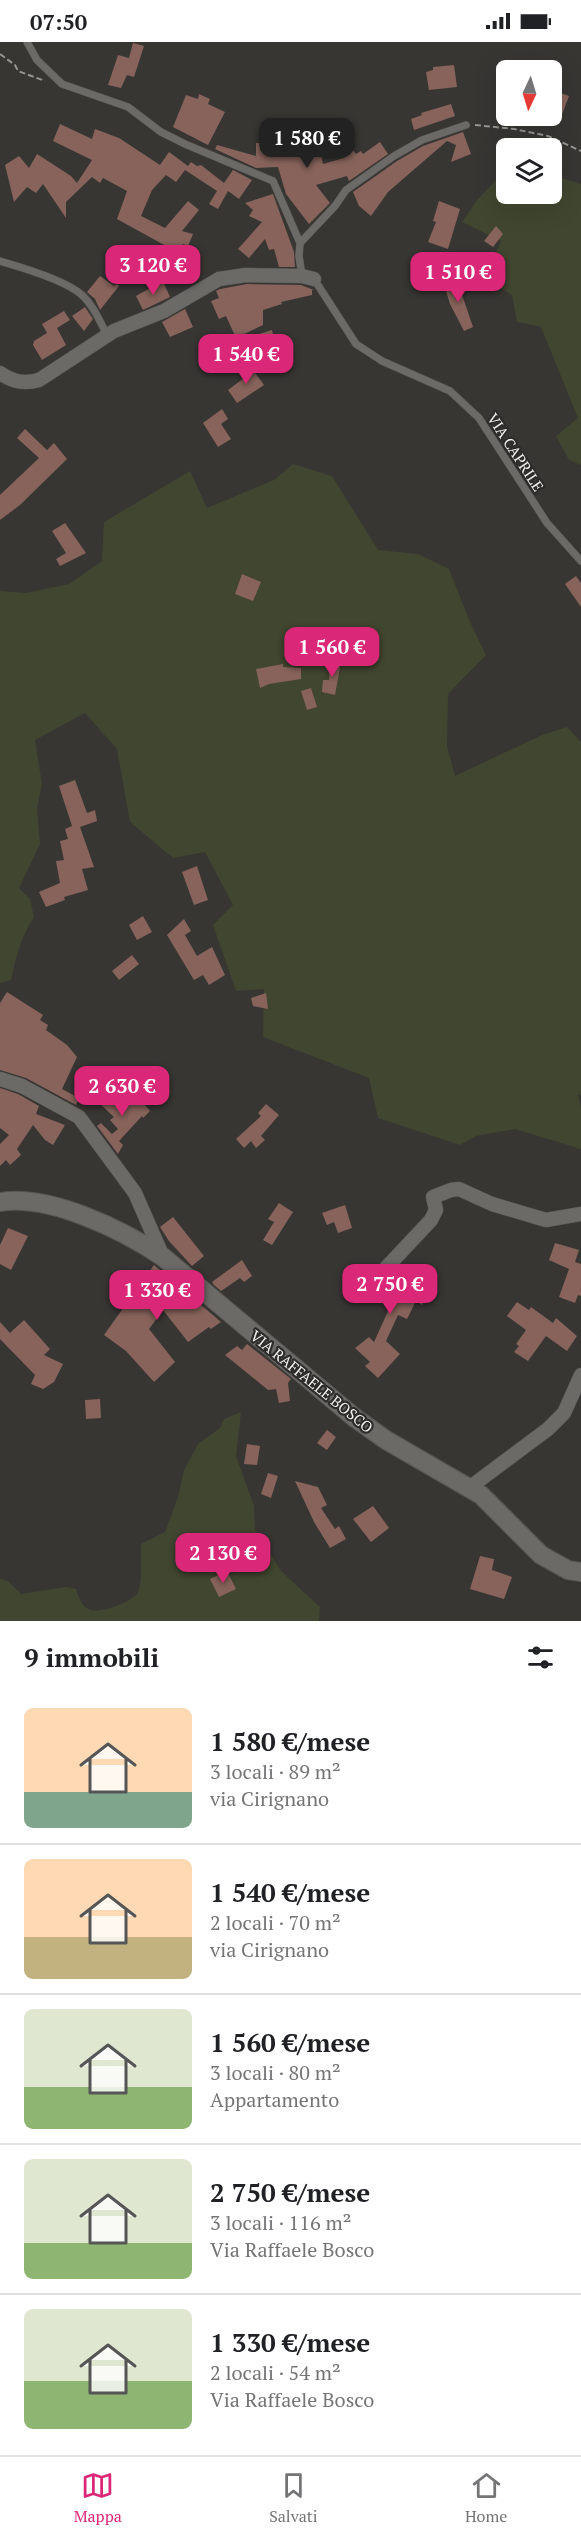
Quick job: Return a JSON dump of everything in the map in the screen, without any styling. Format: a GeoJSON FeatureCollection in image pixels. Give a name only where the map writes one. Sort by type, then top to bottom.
{"type":"FeatureCollection","features":[{"type":"Feature","properties":{"kind":"street"},"geometry":{"type":"LineString","coordinates":[[0,373],[9,379],[27,383],[39,380],[107,335],[164,311],[219,279],[246,275],[308,278]]}},
{"type":"Feature","properties":{"kind":"street"},"geometry":{"type":"LineString","coordinates":[[0,1078],[22,1086],[79,1117],[135,1193],[163,1257]]}},
{"type":"Feature","properties":{"kind":"street"},"geometry":{"type":"LineString","coordinates":[[386,1268],[431,1220],[436,1210],[433,1197],[451,1190],[459,1189],[492,1204],[546,1220],[581,1214]]}},
{"type":"Feature","properties":{"kind":"street","name":"VIA RAFFAELE BOSCO"},"geometry":{"type":"LineString","coordinates":[[0,1202],[39,1204],[68,1210],[136,1239],[163,1257],[354,1418],[386,1440],[481,1495],[541,1555],[568,1570],[581,1572]]}},
{"type":"Feature","properties":{"kind":"street"},"geometry":{"type":"LineString","coordinates":[[468,1488],[548,1429],[564,1413],[581,1374]]}},
{"type":"Feature","properties":{"kind":"lane"},"geometry":{"type":"LineString","coordinates":[[27,42],[37,60],[62,84],[128,107],[161,132],[273,181],[300,243],[299,255],[308,278]]}},
{"type":"Feature","properties":{"kind":"lane"},"geometry":{"type":"LineString","coordinates":[[300,243],[335,206],[346,190],[394,156],[422,140],[466,125]]}},
{"type":"Feature","properties":{"kind":"lane"},"geometry":{"type":"LineString","coordinates":[[0,261],[36,272],[81,294],[91,305],[107,335]]}},
{"type":"Feature","properties":{"kind":"lane","name":"VIA CAPRILE"},"geometry":{"type":"LineString","coordinates":[[308,278],[356,344],[382,362],[450,391],[479,418],[547,523],[581,561]]}},
{"type":"Feature","properties":{"kind":"path"},"geometry":{"type":"LineString","coordinates":[[0,54],[15,65],[18,71],[43,81],[56,79]]}},
{"type":"Feature","properties":{"kind":"path"},"geometry":{"type":"LineString","coordinates":[[466,125],[514,129],[548,136],[581,151]]}},
{"type":"Feature","properties":{"kind":"green space"},"geometry":{"type":"Polygon","coordinates":[[[562,178],[581,184],[581,465],[569,460],[556,436],[578,418],[541,327],[517,322],[512,295],[491,283],[490,265],[501,241],[462,222],[477,200],[496,180],[496,204],[562,204],[562,178]]]}},
{"type":"Feature","properties":{"kind":"green space"},"geometry":{"type":"Polygon","coordinates":[[[293,464],[332,476],[378,550],[418,554],[449,569],[486,655],[448,694],[447,746],[455,776],[542,735],[567,727],[581,742],[581,1095],[578,1094],[581,1110],[581,1149],[515,1129],[476,1136],[460,1145],[378,1118],[369,1078],[263,1037],[264,989],[236,991],[213,925],[233,905],[205,852],[173,858],[130,822],[117,749],[85,713],[35,740],[42,784],[37,808],[40,844],[19,888],[30,899],[34,917],[20,947],[11,980],[0,983],[0,591],[26,593],[69,584],[102,561],[104,522],[190,471],[207,508],[274,480],[293,464]]]}},
{"type":"Feature","properties":{"kind":"green space"},"geometry":{"type":"Polygon","coordinates":[[[241,1412],[236,1456],[254,1506],[255,1529],[281,1571],[320,1607],[319,1621],[0,1621],[0,1579],[8,1581],[21,1594],[66,1587],[76,1589],[84,1605],[93,1610],[115,1606],[135,1596],[140,1581],[141,1544],[165,1532],[178,1497],[184,1470],[198,1444],[220,1428],[224,1419],[241,1412]]]}},
{"type":"Feature","properties":{"kind":"building"},"geometry":{"type":"Polygon","coordinates":[[[133,43],[144,46],[134,77],[127,75],[121,88],[108,85],[118,55],[129,58],[133,43]]]}},
{"type":"Feature","properties":{"kind":"building"},"geometry":{"type":"Polygon","coordinates":[[[454,65],[457,87],[429,90],[426,72],[433,70],[433,67],[454,65]]]}},
{"type":"Feature","properties":{"kind":"building"},"geometry":{"type":"Polygon","coordinates":[[[199,94],[210,99],[208,104],[225,112],[208,145],[173,127],[186,95],[198,99],[199,94]]]}},
{"type":"Feature","properties":{"kind":"building"},"geometry":{"type":"Polygon","coordinates":[[[562,94],[569,96],[562,114],[562,94]]]}},
{"type":"Feature","properties":{"kind":"building"},"geometry":{"type":"Polygon","coordinates":[[[451,104],[455,116],[414,130],[411,119],[422,115],[421,113],[451,104]]]}},
{"type":"Feature","properties":{"kind":"building"},"geometry":{"type":"Polygon","coordinates":[[[60,124],[92,139],[95,129],[119,138],[160,165],[169,152],[188,166],[191,162],[197,166],[201,165],[224,183],[233,170],[252,180],[239,199],[228,191],[218,209],[209,204],[217,191],[185,170],[176,182],[166,175],[152,190],[141,216],[165,228],[188,201],[199,210],[182,231],[193,234],[188,246],[183,244],[179,266],[163,264],[166,246],[117,219],[127,191],[103,178],[100,183],[92,177],[66,202],[66,218],[43,184],[36,193],[27,187],[14,202],[5,165],[19,156],[29,168],[37,154],[71,176],[77,183],[92,160],[53,141],[60,124]]]}},
{"type":"Feature","properties":{"kind":"building"},"geometry":{"type":"Polygon","coordinates":[[[463,132],[471,154],[451,162],[456,145],[447,141],[388,192],[371,216],[359,206],[353,192],[423,146],[463,132]]]}},
{"type":"Feature","properties":{"kind":"building"},"geometry":{"type":"Polygon","coordinates":[[[306,135],[310,146],[319,144],[323,164],[344,158],[353,150],[356,154],[361,151],[363,154],[380,142],[388,154],[349,181],[347,176],[316,185],[330,203],[309,224],[286,194],[278,167],[256,168],[215,149],[217,145],[256,156],[256,143],[275,144],[306,135]]]}},
{"type":"Feature","properties":{"kind":"building"},"geometry":{"type":"Polygon","coordinates":[[[273,194],[294,252],[295,267],[279,267],[274,249],[269,250],[265,239],[249,258],[238,249],[262,222],[249,216],[253,210],[245,203],[273,194]]]}},
{"type":"Feature","properties":{"kind":"building"},"geometry":{"type":"Polygon","coordinates":[[[439,201],[460,209],[448,249],[428,242],[436,222],[433,221],[439,201]]]}},
{"type":"Feature","properties":{"kind":"building"},"geometry":{"type":"Polygon","coordinates":[[[496,226],[503,234],[493,247],[484,241],[496,226]]]}},
{"type":"Feature","properties":{"kind":"building"},"geometry":{"type":"Polygon","coordinates":[[[100,276],[114,286],[117,284],[119,286],[100,310],[95,299],[87,292],[100,276]]]}},
{"type":"Feature","properties":{"kind":"building"},"geometry":{"type":"Polygon","coordinates":[[[456,277],[473,327],[464,331],[450,304],[443,281],[456,277]]]}},
{"type":"Feature","properties":{"kind":"building"},"geometry":{"type":"Polygon","coordinates":[[[163,281],[170,297],[143,310],[136,296],[163,281]]]}},
{"type":"Feature","properties":{"kind":"building"},"geometry":{"type":"Polygon","coordinates":[[[247,284],[301,285],[314,290],[312,290],[312,295],[281,302],[282,304],[263,310],[263,325],[236,338],[226,316],[219,319],[211,301],[219,298],[216,291],[220,289],[247,284]]]}},
{"type":"Feature","properties":{"kind":"building"},"geometry":{"type":"Polygon","coordinates":[[[85,307],[93,319],[84,331],[72,316],[85,307]]]}},
{"type":"Feature","properties":{"kind":"building"},"geometry":{"type":"Polygon","coordinates":[[[185,309],[193,327],[170,337],[162,322],[185,309]]]}},
{"type":"Feature","properties":{"kind":"building"},"geometry":{"type":"Polygon","coordinates":[[[64,311],[70,320],[57,328],[66,345],[42,360],[33,345],[34,341],[47,333],[42,324],[64,311]]]}},
{"type":"Feature","properties":{"kind":"building"},"geometry":{"type":"Polygon","coordinates":[[[272,330],[276,347],[264,351],[259,334],[272,330]]]}},
{"type":"Feature","properties":{"kind":"building"},"geometry":{"type":"Polygon","coordinates":[[[250,366],[264,385],[237,403],[228,390],[244,378],[240,374],[250,366]]]}},
{"type":"Feature","properties":{"kind":"building"},"geometry":{"type":"Polygon","coordinates":[[[222,409],[228,419],[221,424],[231,439],[218,447],[203,423],[222,409]]]}},
{"type":"Feature","properties":{"kind":"building"},"geometry":{"type":"Polygon","coordinates":[[[25,429],[47,450],[54,443],[67,459],[20,505],[0,520],[0,495],[39,458],[17,438],[25,429]]]}},
{"type":"Feature","properties":{"kind":"building"},"geometry":{"type":"Polygon","coordinates":[[[65,523],[86,553],[60,566],[56,559],[66,553],[52,531],[65,523]]]}},
{"type":"Feature","properties":{"kind":"building"},"geometry":{"type":"Polygon","coordinates":[[[242,574],[261,582],[253,601],[235,594],[242,574]]]}},
{"type":"Feature","properties":{"kind":"building"},"geometry":{"type":"Polygon","coordinates":[[[576,576],[581,583],[581,607],[565,584],[576,576]]]}},
{"type":"Feature","properties":{"kind":"building"},"geometry":{"type":"Polygon","coordinates":[[[330,660],[341,662],[335,695],[322,692],[323,680],[329,680],[330,660]]]}},
{"type":"Feature","properties":{"kind":"building"},"geometry":{"type":"Polygon","coordinates":[[[283,664],[283,667],[301,668],[301,679],[269,684],[260,688],[256,669],[283,664]]]}},
{"type":"Feature","properties":{"kind":"building"},"geometry":{"type":"Polygon","coordinates":[[[311,688],[317,707],[307,710],[301,691],[311,688]]]}},
{"type":"Feature","properties":{"kind":"building"},"geometry":{"type":"Polygon","coordinates":[[[75,780],[87,813],[95,810],[97,821],[80,827],[94,867],[82,869],[88,890],[64,897],[65,900],[46,907],[39,892],[60,883],[56,861],[64,860],[60,841],[68,839],[65,829],[72,826],[59,786],[75,780]]]}},
{"type":"Feature","properties":{"kind":"building"},"geometry":{"type":"Polygon","coordinates":[[[197,866],[208,900],[194,905],[182,872],[197,866]]]}},
{"type":"Feature","properties":{"kind":"building"},"geometry":{"type":"Polygon","coordinates":[[[143,916],[152,932],[137,940],[129,925],[143,916]]]}},
{"type":"Feature","properties":{"kind":"building"},"geometry":{"type":"Polygon","coordinates":[[[184,919],[191,931],[185,935],[197,956],[212,947],[225,975],[209,985],[203,975],[194,980],[167,935],[184,919]]]}},
{"type":"Feature","properties":{"kind":"building"},"geometry":{"type":"Polygon","coordinates":[[[132,955],[139,964],[119,980],[112,971],[132,955]]]}},
{"type":"Feature","properties":{"kind":"building"},"geometry":{"type":"Polygon","coordinates":[[[7,992],[43,1015],[40,1020],[48,1025],[46,1030],[67,1045],[77,1057],[62,1089],[79,1098],[76,1105],[26,1078],[0,1070],[0,1003],[7,992]]]}},
{"type":"Feature","properties":{"kind":"building"},"geometry":{"type":"Polygon","coordinates":[[[266,993],[268,1009],[253,1006],[251,998],[266,993]]]}},
{"type":"Feature","properties":{"kind":"building"},"geometry":{"type":"Polygon","coordinates":[[[0,1088],[18,1094],[39,1106],[36,1114],[65,1125],[53,1145],[45,1140],[33,1125],[17,1149],[21,1155],[10,1165],[6,1160],[0,1166],[0,1144],[9,1135],[0,1128],[0,1088]]]}},
{"type":"Feature","properties":{"kind":"building"},"geometry":{"type":"Polygon","coordinates":[[[113,1090],[116,1093],[119,1091],[132,1105],[139,1098],[150,1111],[143,1118],[142,1116],[119,1141],[123,1145],[118,1154],[97,1126],[101,1123],[112,1134],[118,1129],[110,1120],[114,1117],[100,1104],[113,1090]]]}},
{"type":"Feature","properties":{"kind":"building"},"geometry":{"type":"Polygon","coordinates":[[[266,1104],[279,1115],[261,1136],[265,1140],[256,1148],[251,1141],[244,1148],[236,1139],[261,1116],[258,1113],[266,1104]]]}},
{"type":"Feature","properties":{"kind":"building"},"geometry":{"type":"Polygon","coordinates":[[[279,1203],[293,1212],[272,1245],[263,1240],[274,1222],[268,1219],[279,1203]]]}},
{"type":"Feature","properties":{"kind":"building"},"geometry":{"type":"Polygon","coordinates":[[[345,1205],[352,1228],[338,1233],[334,1222],[327,1225],[322,1213],[345,1205]]]}},
{"type":"Feature","properties":{"kind":"building"},"geometry":{"type":"Polygon","coordinates":[[[173,1217],[204,1256],[192,1266],[169,1241],[160,1227],[173,1217]]]}},
{"type":"Feature","properties":{"kind":"building"},"geometry":{"type":"Polygon","coordinates":[[[8,1228],[28,1236],[11,1270],[0,1264],[0,1245],[8,1228]]]}},
{"type":"Feature","properties":{"kind":"building"},"geometry":{"type":"Polygon","coordinates":[[[555,1243],[579,1250],[575,1262],[581,1264],[581,1296],[578,1295],[575,1303],[559,1297],[569,1269],[549,1260],[555,1243]]]}},
{"type":"Feature","properties":{"kind":"building"},"geometry":{"type":"Polygon","coordinates":[[[242,1260],[252,1276],[244,1282],[240,1278],[221,1291],[214,1285],[212,1282],[242,1260]]]}},
{"type":"Feature","properties":{"kind":"building"},"geometry":{"type":"Polygon","coordinates":[[[154,1265],[221,1322],[211,1329],[209,1327],[188,1342],[163,1310],[149,1329],[175,1362],[154,1382],[126,1351],[104,1335],[154,1265]]]}},
{"type":"Feature","properties":{"kind":"building"},"geometry":{"type":"Polygon","coordinates":[[[406,1271],[432,1288],[422,1305],[416,1301],[407,1319],[398,1315],[386,1341],[400,1354],[378,1378],[365,1366],[370,1362],[355,1348],[369,1337],[374,1342],[389,1309],[376,1297],[374,1299],[372,1296],[367,1300],[359,1291],[379,1273],[393,1284],[406,1271]]]}},
{"type":"Feature","properties":{"kind":"building"},"geometry":{"type":"Polygon","coordinates":[[[517,1302],[529,1310],[531,1307],[553,1323],[556,1318],[577,1336],[567,1351],[546,1336],[528,1361],[514,1352],[519,1346],[516,1344],[526,1330],[507,1316],[517,1302]]]}},
{"type":"Feature","properties":{"kind":"building"},"geometry":{"type":"Polygon","coordinates":[[[24,1320],[50,1349],[44,1355],[63,1364],[54,1382],[43,1389],[31,1384],[35,1375],[0,1339],[0,1322],[10,1333],[24,1320]]]}},
{"type":"Feature","properties":{"kind":"building"},"geometry":{"type":"Polygon","coordinates":[[[247,1344],[291,1379],[288,1383],[290,1401],[279,1403],[276,1389],[268,1390],[225,1355],[237,1346],[242,1350],[247,1344]]]}},
{"type":"Feature","properties":{"kind":"building"},"geometry":{"type":"Polygon","coordinates":[[[100,1399],[101,1418],[86,1419],[85,1400],[100,1399]]]}},
{"type":"Feature","properties":{"kind":"building"},"geometry":{"type":"Polygon","coordinates":[[[327,1430],[336,1437],[327,1450],[317,1443],[327,1430]]]}},
{"type":"Feature","properties":{"kind":"building"},"geometry":{"type":"Polygon","coordinates":[[[247,1444],[260,1446],[257,1465],[244,1464],[247,1444]]]}},
{"type":"Feature","properties":{"kind":"building"},"geometry":{"type":"Polygon","coordinates":[[[268,1473],[278,1476],[271,1498],[261,1494],[268,1473]]]}},
{"type":"Feature","properties":{"kind":"building"},"geometry":{"type":"Polygon","coordinates":[[[295,1481],[318,1487],[327,1505],[321,1508],[335,1529],[339,1526],[346,1539],[330,1548],[314,1522],[295,1481]]]}},
{"type":"Feature","properties":{"kind":"building"},"geometry":{"type":"Polygon","coordinates":[[[373,1506],[389,1528],[371,1542],[353,1519],[373,1506]]]}},
{"type":"Feature","properties":{"kind":"building"},"geometry":{"type":"Polygon","coordinates":[[[480,1556],[494,1559],[492,1570],[512,1577],[504,1599],[470,1589],[480,1556]]]}},
{"type":"Feature","properties":{"kind":"building"},"geometry":{"type":"Polygon","coordinates":[[[227,1571],[236,1589],[219,1597],[210,1579],[227,1571]]]}}]}
